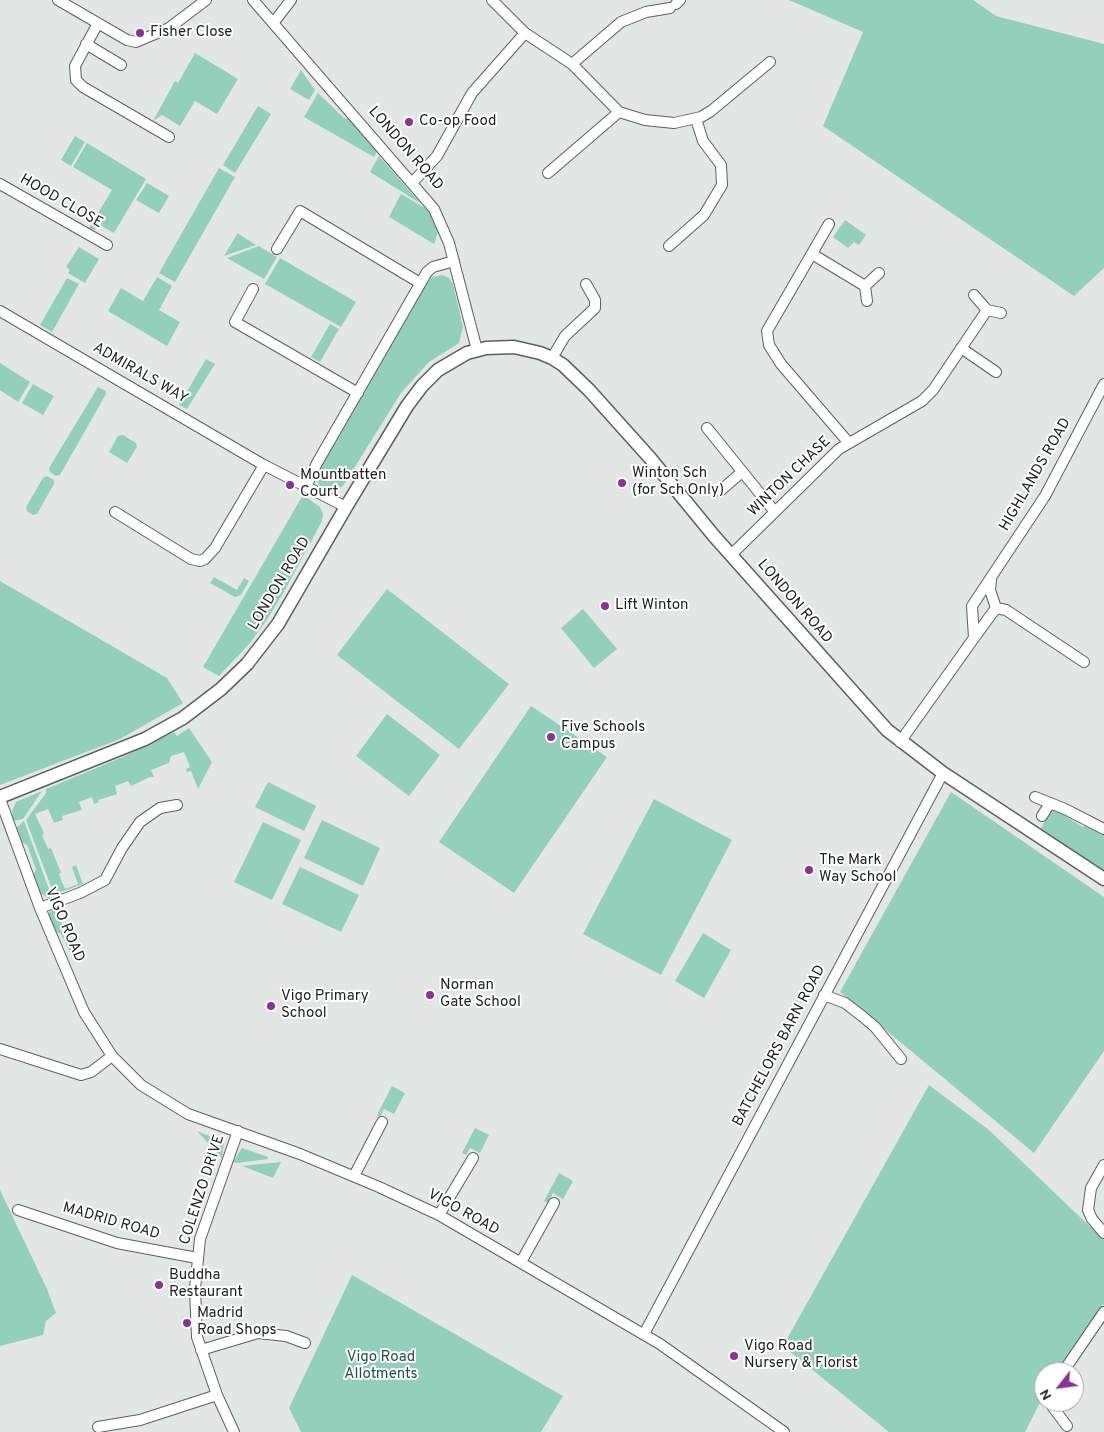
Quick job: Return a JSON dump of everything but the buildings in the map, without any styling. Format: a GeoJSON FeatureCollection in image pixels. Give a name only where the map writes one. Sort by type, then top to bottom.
{"type":"FeatureCollection","features":[{"type":"Feature","properties":{"kind":"street"},"geometry":{"type":"LineString","coordinates":[[58,0],[127,40],[136,42],[169,28],[206,0]]}},
{"type":"Feature","properties":{"kind":"street","name":"LONDON ROAD"},"geometry":{"type":"LineString","coordinates":[[253,0],[274,22],[437,213],[448,239],[454,260],[476,350]]}},
{"type":"Feature","properties":{"kind":"street"},"geometry":{"type":"LineString","coordinates":[[274,22],[291,0]]}},
{"type":"Feature","properties":{"kind":"street"},"geometry":{"type":"LineString","coordinates":[[492,0],[525,33],[572,64],[619,112],[659,123],[684,122],[696,119],[711,111],[770,62]]}},
{"type":"Feature","properties":{"kind":"street"},"geometry":{"type":"LineString","coordinates":[[572,64],[621,22],[646,12],[662,11],[676,4]]}},
{"type":"Feature","properties":{"kind":"street"},"geometry":{"type":"LineString","coordinates":[[98,23],[75,66],[74,74],[78,84],[169,137]]}},
{"type":"Feature","properties":{"kind":"street"},"geometry":{"type":"LineString","coordinates":[[412,183],[437,156],[454,122],[472,93],[525,33]]}},
{"type":"Feature","properties":{"kind":"street"},"geometry":{"type":"LineString","coordinates":[[86,44],[121,64]]}},
{"type":"Feature","properties":{"kind":"street"},"geometry":{"type":"LineString","coordinates":[[548,173],[619,112]]}},
{"type":"Feature","properties":{"kind":"street"},"geometry":{"type":"LineString","coordinates":[[668,246],[704,215],[722,185],[721,165],[704,141],[696,119]]}},
{"type":"Feature","properties":{"kind":"street","name":"HOOD CLOSE"},"geometry":{"type":"LineString","coordinates":[[0,184],[107,245]]}},
{"type":"Feature","properties":{"kind":"street"},"geometry":{"type":"LineString","coordinates":[[277,248],[300,211],[420,283]]}},
{"type":"Feature","properties":{"kind":"street"},"geometry":{"type":"LineString","coordinates":[[828,224],[767,331],[768,340],[781,364],[848,442]]}},
{"type":"Feature","properties":{"kind":"street"},"geometry":{"type":"LineString","coordinates":[[812,254],[865,286]]}},
{"type":"Feature","properties":{"kind":"street"},"geometry":{"type":"LineString","coordinates":[[306,487],[317,463],[426,272],[433,267],[454,260]]}},
{"type":"Feature","properties":{"kind":"street"},"geometry":{"type":"LineString","coordinates":[[865,286],[879,273]]}},
{"type":"Feature","properties":{"kind":"street"},"geometry":{"type":"LineString","coordinates":[[552,358],[565,336],[595,308],[595,300],[586,284]]}},
{"type":"Feature","properties":{"kind":"street"},"geometry":{"type":"LineString","coordinates":[[865,286],[867,301]]}},
{"type":"Feature","properties":{"kind":"street"},"geometry":{"type":"LineString","coordinates":[[254,289],[234,322],[358,393]]}},
{"type":"Feature","properties":{"kind":"street"},"geometry":{"type":"LineString","coordinates":[[974,295],[986,310],[1001,314]]}},
{"type":"Feature","properties":{"kind":"street","name":"WINTON CHASE"},"geometry":{"type":"LineString","coordinates":[[731,555],[848,442],[894,419],[922,401],[933,390],[986,310]]}},
{"type":"Feature","properties":{"kind":"street","name":"ADMIRALS WAY"},"geometry":{"type":"LineString","coordinates":[[0,311],[264,465],[346,506]]}},
{"type":"Feature","properties":{"kind":"street","name":"LONDON ROAD"},"geometry":{"type":"LineString","coordinates":[[0,798],[131,746],[166,728],[206,702],[246,664],[278,624],[346,506],[418,392],[448,363],[476,350],[514,347],[552,358],[575,375],[872,715],[900,742],[943,773],[1104,879]]}},
{"type":"Feature","properties":{"kind":"street"},"geometry":{"type":"LineString","coordinates":[[961,348],[996,372]]}},
{"type":"Feature","properties":{"kind":"street","name":"HIGHLANDS ROAD"},"geometry":{"type":"LineString","coordinates":[[974,638],[972,606],[1045,496],[1104,384]]}},
{"type":"Feature","properties":{"kind":"street"},"geometry":{"type":"LineString","coordinates":[[707,428],[775,512]]}},
{"type":"Feature","properties":{"kind":"street"},"geometry":{"type":"LineString","coordinates":[[115,512],[191,559],[200,561],[205,559],[215,548],[264,465]]}},
{"type":"Feature","properties":{"kind":"street"},"geometry":{"type":"LineString","coordinates":[[720,491],[742,472]]}},
{"type":"Feature","properties":{"kind":"street"},"geometry":{"type":"LineString","coordinates":[[991,579],[990,590],[996,608]]}},
{"type":"Feature","properties":{"kind":"street"},"geometry":{"type":"LineString","coordinates":[[900,742],[996,608]]}},
{"type":"Feature","properties":{"kind":"street"},"geometry":{"type":"LineString","coordinates":[[996,608],[1006,610],[1084,662]]}},
{"type":"Feature","properties":{"kind":"street","name":"BATCHELORS BARN ROAD"},"geometry":{"type":"LineString","coordinates":[[644,1334],[943,773]]}},
{"type":"Feature","properties":{"kind":"street"},"geometry":{"type":"LineString","coordinates":[[1035,797],[1065,808],[1104,829]]}},
{"type":"Feature","properties":{"kind":"street","name":"VIGO ROAD"},"geometry":{"type":"LineString","coordinates":[[0,798],[40,908],[84,1012],[112,1056],[141,1085],[188,1114],[238,1131],[354,1176],[439,1216],[644,1334],[718,1383],[784,1432]]}},
{"type":"Feature","properties":{"kind":"street"},"geometry":{"type":"LineString","coordinates":[[1042,816],[1050,803]]}},
{"type":"Feature","properties":{"kind":"street"},"geometry":{"type":"LineString","coordinates":[[40,908],[80,893],[105,880],[140,822],[160,808],[176,805]]}},
{"type":"Feature","properties":{"kind":"street"},"geometry":{"type":"LineString","coordinates":[[824,995],[845,1003],[862,1016],[874,1027],[900,1060]]}},
{"type":"Feature","properties":{"kind":"street"},"geometry":{"type":"LineString","coordinates":[[0,1049],[82,1075],[91,1072],[112,1056]]}},
{"type":"Feature","properties":{"kind":"street"},"geometry":{"type":"LineString","coordinates":[[354,1176],[382,1122]]}},
{"type":"Feature","properties":{"kind":"street","name":"COLENZO DRIVE"},"geometry":{"type":"LineString","coordinates":[[234,1432],[217,1394],[201,1350],[195,1325],[197,1258],[210,1207],[238,1131]]}},
{"type":"Feature","properties":{"kind":"street"},"geometry":{"type":"LineString","coordinates":[[439,1216],[473,1158]]}},
{"type":"Feature","properties":{"kind":"street"},"geometry":{"type":"LineString","coordinates":[[1104,1165],[1091,1188],[1088,1210],[1092,1219],[1104,1233]]}},
{"type":"Feature","properties":{"kind":"street"},"geometry":{"type":"LineString","coordinates":[[521,1262],[554,1203]]}},
{"type":"Feature","properties":{"kind":"street","name":"MADRID ROAD"},"geometry":{"type":"LineString","coordinates":[[18,1210],[117,1243],[197,1258]]}},
{"type":"Feature","properties":{"kind":"street"},"geometry":{"type":"LineString","coordinates":[[1071,1362],[1104,1312]]}},
{"type":"Feature","properties":{"kind":"street"},"geometry":{"type":"LineString","coordinates":[[201,1350],[258,1333],[286,1336],[305,1343]]}},
{"type":"Feature","properties":{"kind":"street"},"geometry":{"type":"LineString","coordinates":[[98,1427],[140,1420],[217,1394]]}},
{"type":"Feature","properties":{"kind":"street"},"geometry":{"type":"LineString","coordinates":[[1056,1412],[1067,1426]]}},
{"type":"Feature","properties":{"kind":"green space"},"geometry":{"type":"Polygon","coordinates":[[[789,0],[973,0],[996,16],[1104,44],[1104,268],[1074,296],[823,126],[863,32],[789,0]]]}},
{"type":"Feature","properties":{"kind":"green space"},"geometry":{"type":"Polygon","coordinates":[[[195,53],[238,79],[217,114],[195,101],[180,126],[162,115],[153,121],[175,81],[178,83],[195,53]]]}},
{"type":"Feature","properties":{"kind":"green space"},"geometry":{"type":"Polygon","coordinates":[[[301,70],[315,90],[309,100],[290,89],[301,70]]]}},
{"type":"Feature","properties":{"kind":"green space"},"geometry":{"type":"Polygon","coordinates":[[[318,93],[344,118],[349,119],[377,152],[374,157],[304,117],[318,93]]]}},
{"type":"Feature","properties":{"kind":"green space"},"geometry":{"type":"Polygon","coordinates":[[[258,106],[271,114],[235,173],[223,165],[258,106]]]}},
{"type":"Feature","properties":{"kind":"green space"},"geometry":{"type":"Polygon","coordinates":[[[75,136],[85,142],[71,166],[61,160],[75,136]]]}},
{"type":"Feature","properties":{"kind":"green space"},"geometry":{"type":"Polygon","coordinates":[[[87,143],[146,179],[114,233],[100,225],[94,230],[89,228],[112,190],[73,167],[87,143]]]}},
{"type":"Feature","properties":{"kind":"green space"},"geometry":{"type":"Polygon","coordinates":[[[379,156],[420,203],[370,172],[379,156]]]}},
{"type":"Feature","properties":{"kind":"green space"},"geometry":{"type":"Polygon","coordinates":[[[219,168],[235,177],[175,282],[159,273],[219,168]]]}},
{"type":"Feature","properties":{"kind":"green space"},"geometry":{"type":"Polygon","coordinates":[[[147,183],[169,196],[159,213],[136,200],[147,183]]]}},
{"type":"Feature","properties":{"kind":"green space"},"geometry":{"type":"Polygon","coordinates":[[[401,194],[425,208],[430,214],[438,232],[434,244],[389,217],[401,194]]]}},
{"type":"Feature","properties":{"kind":"green space"},"geometry":{"type":"Polygon","coordinates":[[[845,220],[866,235],[859,245],[854,242],[848,248],[833,237],[845,220]]]}},
{"type":"Feature","properties":{"kind":"green space"},"geometry":{"type":"Polygon","coordinates":[[[237,234],[256,245],[224,256],[237,234]]]}},
{"type":"Feature","properties":{"kind":"green space"},"geometry":{"type":"Polygon","coordinates":[[[259,246],[277,257],[264,279],[227,258],[259,246]]]}},
{"type":"Feature","properties":{"kind":"green space"},"geometry":{"type":"Polygon","coordinates":[[[79,247],[99,259],[85,283],[68,273],[70,270],[66,267],[79,247]]]}},
{"type":"Feature","properties":{"kind":"green space"},"geometry":{"type":"Polygon","coordinates":[[[280,258],[356,302],[341,327],[265,284],[280,258]]]}},
{"type":"Feature","properties":{"kind":"green space"},"geometry":{"type":"Polygon","coordinates":[[[442,275],[449,278],[453,284],[463,327],[459,343],[429,362],[401,393],[343,486],[330,492],[321,488],[315,477],[425,285],[432,277],[442,275]]]}},
{"type":"Feature","properties":{"kind":"green space"},"geometry":{"type":"Polygon","coordinates":[[[157,277],[172,286],[159,310],[180,322],[167,346],[108,311],[121,288],[143,301],[157,277]]]}},
{"type":"Feature","properties":{"kind":"green space"},"geometry":{"type":"Polygon","coordinates":[[[67,278],[79,284],[52,332],[40,325],[67,278]]]}},
{"type":"Feature","properties":{"kind":"green space"},"geometry":{"type":"Polygon","coordinates":[[[330,324],[339,329],[320,362],[311,357],[330,324]]]}},
{"type":"Feature","properties":{"kind":"green space"},"geometry":{"type":"Polygon","coordinates":[[[206,359],[215,364],[187,409],[179,405],[206,359]]]}},
{"type":"Feature","properties":{"kind":"green space"},"geometry":{"type":"Polygon","coordinates":[[[0,363],[30,382],[18,402],[0,390],[0,363]]]}},
{"type":"Feature","properties":{"kind":"green space"},"geometry":{"type":"Polygon","coordinates":[[[33,384],[54,396],[43,415],[22,403],[33,384]]]}},
{"type":"Feature","properties":{"kind":"green space"},"geometry":{"type":"Polygon","coordinates":[[[98,387],[106,391],[106,394],[60,475],[56,476],[50,472],[49,468],[98,387]]]}},
{"type":"Feature","properties":{"kind":"green space"},"geometry":{"type":"Polygon","coordinates":[[[123,435],[136,443],[137,447],[127,463],[109,452],[118,436],[123,435]]]}},
{"type":"Feature","properties":{"kind":"green space"},"geometry":{"type":"Polygon","coordinates":[[[47,476],[54,480],[54,484],[37,514],[33,515],[27,511],[26,507],[43,478],[47,476]]]}},
{"type":"Feature","properties":{"kind":"green space"},"geometry":{"type":"Polygon","coordinates":[[[303,495],[320,507],[323,514],[322,521],[284,592],[266,621],[250,643],[219,676],[203,667],[303,495]]]}},
{"type":"Feature","properties":{"kind":"green space"},"geometry":{"type":"Polygon","coordinates":[[[214,577],[237,590],[244,578],[249,581],[241,595],[235,597],[210,583],[214,577]]]}},
{"type":"Feature","properties":{"kind":"green space"},"geometry":{"type":"Polygon","coordinates":[[[0,581],[167,678],[183,703],[120,739],[0,785],[0,581]]]}},
{"type":"Feature","properties":{"kind":"green space"},"geometry":{"type":"Polygon","coordinates":[[[387,589],[509,684],[459,749],[337,655],[387,589]]]}},
{"type":"Feature","properties":{"kind":"green space"},"geometry":{"type":"Polygon","coordinates":[[[583,609],[617,649],[594,668],[561,628],[583,609]]]}},
{"type":"Feature","properties":{"kind":"green space"},"geometry":{"type":"Polygon","coordinates":[[[531,706],[607,757],[514,893],[439,842],[531,706]]]}},
{"type":"Feature","properties":{"kind":"green space"},"geometry":{"type":"Polygon","coordinates":[[[387,714],[440,755],[409,796],[356,756],[387,714]]]}},
{"type":"Feature","properties":{"kind":"green space"},"geometry":{"type":"Polygon","coordinates":[[[189,728],[212,762],[198,789],[191,771],[187,772],[186,769],[190,767],[184,752],[171,756],[169,763],[151,770],[154,777],[131,786],[128,781],[115,786],[117,794],[98,800],[99,802],[94,804],[92,797],[79,802],[82,810],[62,816],[63,820],[54,823],[48,809],[35,814],[44,833],[42,835],[48,849],[51,848],[61,872],[59,874],[65,889],[78,884],[72,867],[76,865],[83,884],[58,893],[53,892],[26,820],[46,793],[46,789],[125,756],[174,732],[177,736],[189,728]]]}},
{"type":"Feature","properties":{"kind":"green space"},"geometry":{"type":"Polygon","coordinates":[[[268,782],[316,806],[304,831],[255,807],[268,782]]]}},
{"type":"Feature","properties":{"kind":"green space"},"geometry":{"type":"Polygon","coordinates":[[[42,791],[23,819],[13,821],[12,811],[16,802],[42,791]]]}},
{"type":"Feature","properties":{"kind":"green space"},"geometry":{"type":"Polygon","coordinates":[[[951,792],[1104,897],[1104,1051],[1034,1153],[840,992],[951,792]]]}},
{"type":"Feature","properties":{"kind":"green space"},"geometry":{"type":"Polygon","coordinates":[[[654,799],[732,840],[661,975],[583,934],[654,799]]]}},
{"type":"Feature","properties":{"kind":"green space"},"geometry":{"type":"Polygon","coordinates":[[[1053,808],[1083,827],[1089,824],[1104,834],[1104,872],[1039,831],[1053,808]]]}},
{"type":"Feature","properties":{"kind":"green space"},"geometry":{"type":"Polygon","coordinates":[[[322,820],[380,848],[363,886],[304,858],[322,820]]]}},
{"type":"Feature","properties":{"kind":"green space"},"geometry":{"type":"Polygon","coordinates":[[[24,821],[50,892],[50,899],[40,893],[33,876],[36,869],[27,845],[21,842],[16,828],[24,821]]]}},
{"type":"Feature","properties":{"kind":"green space"},"geometry":{"type":"Polygon","coordinates":[[[263,822],[301,840],[272,900],[234,882],[263,822]]]}},
{"type":"Feature","properties":{"kind":"green space"},"geometry":{"type":"Polygon","coordinates":[[[300,867],[359,895],[341,932],[282,904],[300,867]]]}},
{"type":"Feature","properties":{"kind":"green space"},"geometry":{"type":"Polygon","coordinates":[[[53,907],[57,911],[73,953],[71,954],[61,934],[55,931],[48,915],[53,907]]]}},
{"type":"Feature","properties":{"kind":"green space"},"geometry":{"type":"Polygon","coordinates":[[[703,933],[731,950],[704,998],[675,981],[703,933]]]}},
{"type":"Feature","properties":{"kind":"green space"},"geometry":{"type":"Polygon","coordinates":[[[929,1085],[989,1130],[1104,1240],[1104,1304],[1066,1362],[1034,1362],[1035,1412],[1025,1432],[889,1432],[783,1346],[929,1085]]]}},
{"type":"Feature","properties":{"kind":"green space"},"geometry":{"type":"Polygon","coordinates":[[[392,1086],[405,1093],[394,1114],[384,1109],[380,1117],[377,1115],[392,1086]]]}},
{"type":"Feature","properties":{"kind":"green space"},"geometry":{"type":"Polygon","coordinates":[[[475,1128],[489,1135],[480,1153],[470,1148],[466,1155],[462,1153],[475,1128]]]}},
{"type":"Feature","properties":{"kind":"green space"},"geometry":{"type":"Polygon","coordinates":[[[197,1131],[224,1142],[222,1158],[197,1131]]]}},
{"type":"Feature","properties":{"kind":"green space"},"geometry":{"type":"Polygon","coordinates":[[[242,1148],[268,1157],[268,1159],[233,1162],[242,1148]]]}},
{"type":"Feature","properties":{"kind":"green space"},"geometry":{"type":"Polygon","coordinates":[[[281,1162],[273,1178],[242,1166],[281,1162]]]}},
{"type":"Feature","properties":{"kind":"green space"},"geometry":{"type":"Polygon","coordinates":[[[559,1173],[573,1181],[563,1199],[553,1193],[548,1203],[544,1201],[559,1173]]]}},
{"type":"Feature","properties":{"kind":"green space"},"geometry":{"type":"Polygon","coordinates":[[[0,1190],[47,1289],[56,1313],[46,1321],[43,1335],[0,1346],[0,1190]]]}},
{"type":"Feature","properties":{"kind":"green space","name":"Vigo Road Allotments"},"geometry":{"type":"Polygon","coordinates":[[[352,1275],[563,1396],[541,1432],[301,1432],[289,1408],[352,1275]]]}},
{"type":"Feature","properties":{"kind":"place","name":"Fisher Close"},"geometry":{"type":"Point","coordinates":[140,33]}},
{"type":"Feature","properties":{"kind":"place","name":"Co-op Food"},"geometry":{"type":"Point","coordinates":[409,122]}},
{"type":"Feature","properties":{"kind":"place","name":"Winton Sch (for Sch Only)"},"geometry":{"type":"Point","coordinates":[622,483]}},
{"type":"Feature","properties":{"kind":"place","name":"Mountbatten Court"},"geometry":{"type":"Point","coordinates":[290,485]}},
{"type":"Feature","properties":{"kind":"place","name":"Lift Winton"},"geometry":{"type":"Point","coordinates":[605,606]}},
{"type":"Feature","properties":{"kind":"place","name":"Five Schools Campus"},"geometry":{"type":"Point","coordinates":[551,737]}},
{"type":"Feature","properties":{"kind":"place","name":"The Mark Way School"},"geometry":{"type":"Point","coordinates":[809,870]}},
{"type":"Feature","properties":{"kind":"place","name":"Norman Gate School"},"geometry":{"type":"Point","coordinates":[430,995]}},
{"type":"Feature","properties":{"kind":"place","name":"Vigo Primary School"},"geometry":{"type":"Point","coordinates":[271,1006]}},
{"type":"Feature","properties":{"kind":"place","name":"Buddha Restaurant"},"geometry":{"type":"Point","coordinates":[159,1285]}},
{"type":"Feature","properties":{"kind":"place","name":"Madrid Road Shops"},"geometry":{"type":"Point","coordinates":[187,1323]}},
{"type":"Feature","properties":{"kind":"place","name":"Vigo Road Nursery & Florist"},"geometry":{"type":"Point","coordinates":[734,1356]}}]}
